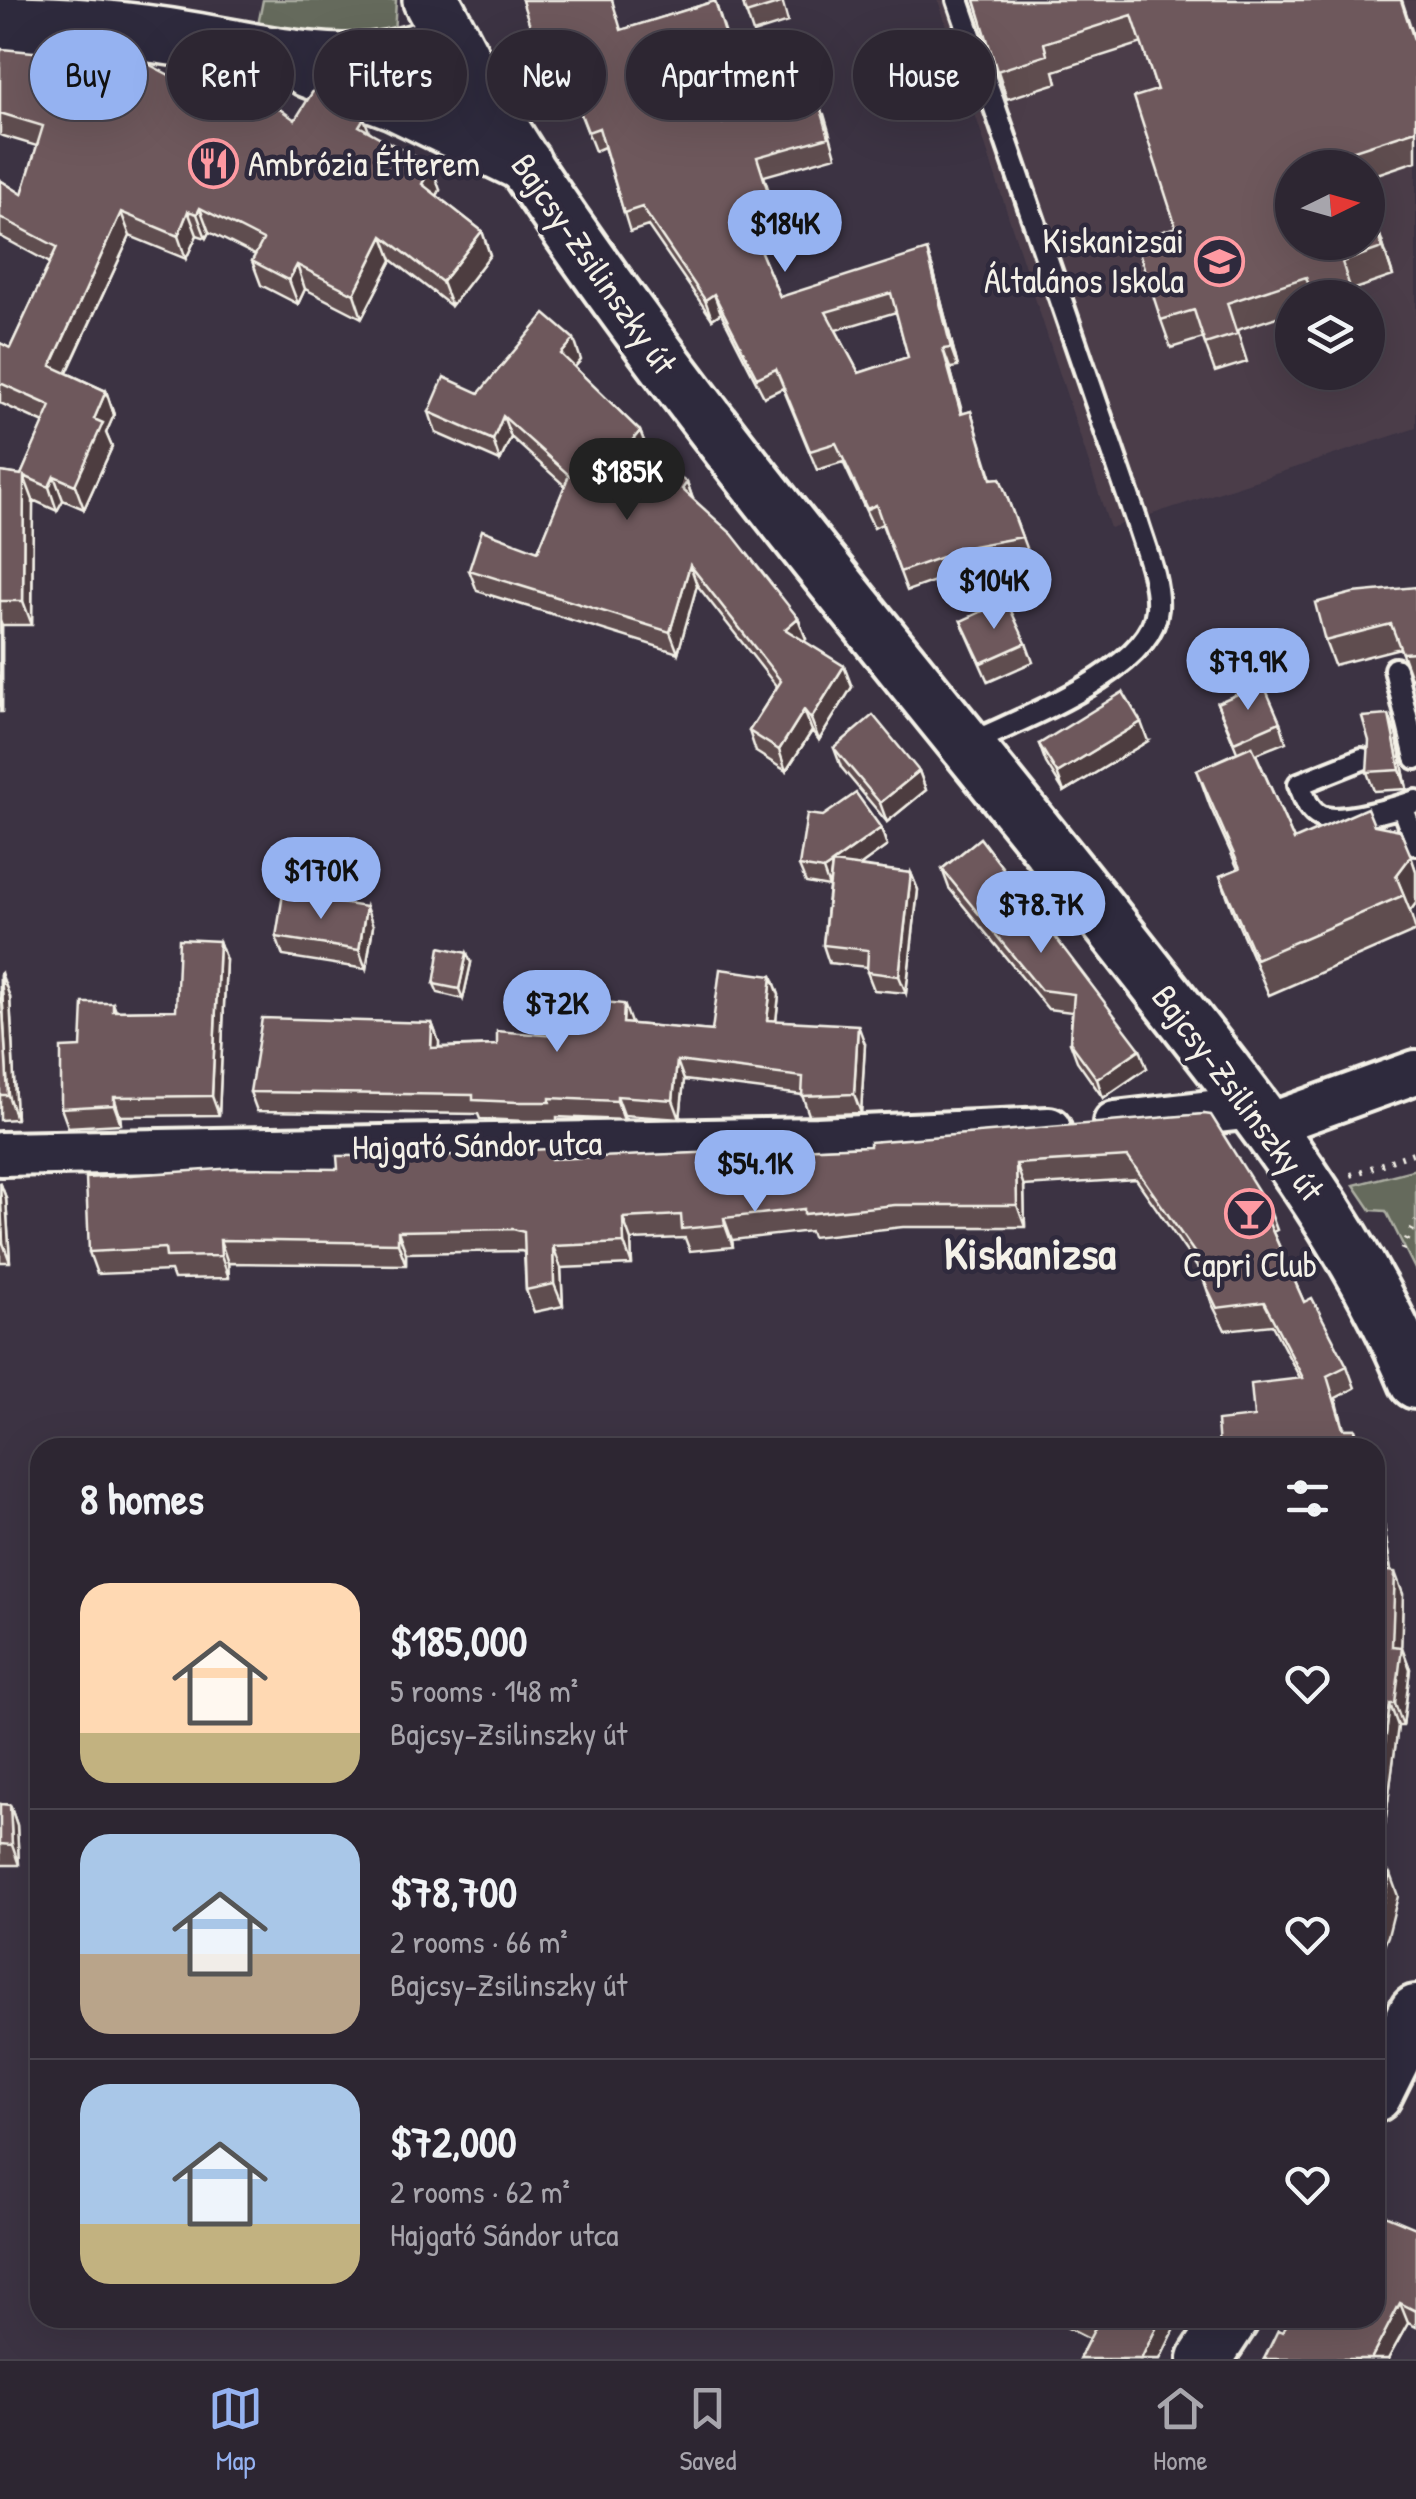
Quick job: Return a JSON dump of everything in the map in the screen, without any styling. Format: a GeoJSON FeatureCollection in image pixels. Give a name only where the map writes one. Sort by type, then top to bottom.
{"type":"FeatureCollection","features":[{"type":"Feature","properties":{"kind":"main road"},"geometry":{"type":"LineString","coordinates":[[294,60],[331,64],[364,60],[441,19]]}},
{"type":"Feature","properties":{"kind":"main road","name":"Bajcsy-Zsilinszky út"},"geometry":{"type":"LineString","coordinates":[[441,19],[522,163]]}},
{"type":"Feature","properties":{"kind":"main road"},"geometry":{"type":"LineString","coordinates":[[0,24],[69,24],[167,37]]}},
{"type":"Feature","properties":{"kind":"main road"},"geometry":{"type":"LineString","coordinates":[[294,64],[396,102],[522,163]]}},
{"type":"Feature","properties":{"kind":"street","name":"Bajcsy-Zsilinszky út"},"geometry":{"type":"LineString","coordinates":[[522,163],[673,378],[969,744],[1260,1116],[1313,1190],[1372,1289],[1416,1382]]}},
{"type":"Feature","properties":{"kind":"street","name":"Hajgató Sándor utca"},"geometry":{"type":"LineString","coordinates":[[0,1154],[816,1139],[1057,1128],[1260,1116],[1416,1072]]}},
{"type":"Feature","properties":{"kind":"street"},"geometry":{"type":"LineString","coordinates":[[1385,2074],[1416,2012]]}},
{"type":"Feature","properties":{"kind":"street"},"geometry":{"type":"LineString","coordinates":[[1205,2359],[1225,2328]]}},
{"type":"Feature","properties":{"kind":"lane"},"geometry":{"type":"LineString","coordinates":[[958,0],[1136,518],[1157,606],[1148,635],[1123,664],[969,744]]}},
{"type":"Feature","properties":{"kind":"lane"},"geometry":{"type":"LineString","coordinates":[[1395,670],[1415,747]]}},
{"type":"Feature","properties":{"kind":"lane"},"geometry":{"type":"LineString","coordinates":[[1362,759],[1299,784],[1310,808],[1322,818],[1339,818],[1409,804],[1416,844]]}},
{"type":"Feature","properties":{"kind":"path"},"geometry":{"type":"LineString","coordinates":[[1313,1190],[1416,1152]]}},
{"type":"Feature","properties":{"kind":"path"},"geometry":{"type":"LineString","coordinates":[[1402,1250],[1415,1225]]}},
{"type":"Feature","properties":{"kind":"shaded area","name":"Kiskanizsai Általános Iskola"},"geometry":{"type":"Polygon","coordinates":[[[938,0],[1416,0],[1416,428],[1110,528],[977,120],[995,120],[995,30],[948,30],[938,0]]]}},
{"type":"Feature","properties":{"kind":"green space"},"geometry":{"type":"Polygon","coordinates":[[[263,0],[396,0],[394,30],[314,30],[314,46],[294,40],[294,30],[257,30],[263,0]]]}},
{"type":"Feature","properties":{"kind":"green space"},"geometry":{"type":"Polygon","coordinates":[[[1416,1169],[1416,1271],[1386,1211],[1371,1210],[1354,1185],[1416,1169]]]}},
{"type":"Feature","properties":{"kind":"building"},"geometry":{"type":"Polygon","coordinates":[[[522,0],[612,0],[621,30],[715,1],[724,30],[626,30],[626,120],[824,120],[829,137],[757,157],[778,223],[752,231],[780,297],[927,250],[951,348],[943,349],[961,414],[971,411],[991,479],[1000,478],[1022,537],[973,546],[900,572],[876,505],[867,509],[836,443],[810,451],[776,369],[757,378],[714,294],[705,300],[642,207],[624,213],[599,128],[588,132],[583,120],[606,120],[606,30],[531,30],[522,0]],[[891,293],[826,312],[859,373],[908,357],[891,293]]]}},
{"type":"Feature","properties":{"kind":"building"},"geometry":{"type":"Polygon","coordinates":[[[742,0],[780,0],[781,3],[746,14],[742,0]]]}},
{"type":"Feature","properties":{"kind":"building","name":"Kiskanizsai Általános Iskola"},"geometry":{"type":"Polygon","coordinates":[[[975,0],[1401,0],[1416,46],[1416,130],[1354,150],[1275,150],[1275,260],[1348,260],[1342,262],[1348,280],[1275,280],[1275,287],[1227,303],[1237,334],[1205,344],[1194,310],[1161,320],[1135,240],[1176,227],[1134,97],[1157,90],[1132,15],[1044,43],[1047,55],[997,71],[995,30],[984,30],[975,0]]]}},
{"type":"Feature","properties":{"kind":"building"},"geometry":{"type":"Polygon","coordinates":[[[2,49],[30,52],[30,120],[147,120],[147,64],[167,74],[167,120],[295,120],[314,90],[314,120],[363,120],[359,126],[432,166],[422,184],[482,231],[442,282],[383,236],[354,294],[297,265],[289,280],[252,261],[263,240],[200,208],[197,214],[188,211],[178,236],[121,212],[51,366],[106,391],[94,419],[103,423],[75,485],[54,476],[49,487],[24,476],[23,601],[0,601],[0,472],[21,475],[51,406],[0,383],[0,343],[10,348],[57,247],[0,217],[0,180],[22,194],[43,126],[0,113],[2,49]]]}},
{"type":"Feature","properties":{"kind":"building"},"geometry":{"type":"Polygon","coordinates":[[[545,314],[574,339],[561,354],[640,431],[631,442],[687,482],[682,489],[732,534],[798,618],[785,629],[844,666],[811,719],[804,710],[779,750],[749,731],[781,681],[690,565],[670,632],[469,570],[482,530],[538,551],[569,475],[503,416],[493,440],[429,412],[444,377],[479,393],[545,314]]]}},
{"type":"Feature","properties":{"kind":"building"},"geometry":{"type":"Polygon","coordinates":[[[1416,587],[1416,652],[1402,653],[1391,624],[1325,641],[1315,603],[1353,593],[1416,587]]]}},
{"type":"Feature","properties":{"kind":"building"},"geometry":{"type":"Polygon","coordinates":[[[1006,600],[1026,643],[981,663],[961,621],[1006,600]]]}},
{"type":"Feature","properties":{"kind":"building"},"geometry":{"type":"Polygon","coordinates":[[[1263,683],[1280,722],[1234,742],[1217,703],[1263,683]]]}},
{"type":"Feature","properties":{"kind":"building"},"geometry":{"type":"Polygon","coordinates":[[[1123,692],[1141,722],[1057,773],[1039,744],[1123,692]]]}},
{"type":"Feature","properties":{"kind":"building"},"geometry":{"type":"Polygon","coordinates":[[[873,715],[919,771],[880,803],[834,748],[873,715]]]}},
{"type":"Feature","properties":{"kind":"building"},"geometry":{"type":"Polygon","coordinates":[[[1389,715],[1400,770],[1367,772],[1369,741],[1362,717],[1389,715]]]}},
{"type":"Feature","properties":{"kind":"building"},"geometry":{"type":"Polygon","coordinates":[[[1252,746],[1294,840],[1367,808],[1374,825],[1400,830],[1411,856],[1396,876],[1404,895],[1256,959],[1220,876],[1240,868],[1197,770],[1252,746]]]}},
{"type":"Feature","properties":{"kind":"building"},"geometry":{"type":"Polygon","coordinates":[[[856,793],[881,828],[832,863],[911,873],[899,976],[867,972],[868,950],[823,945],[832,864],[823,870],[799,866],[807,814],[823,816],[856,793]]]}},
{"type":"Feature","properties":{"kind":"building"},"geometry":{"type":"Polygon","coordinates":[[[980,838],[1140,1049],[1097,1079],[1070,1042],[1074,994],[1041,990],[942,869],[980,838]]]}},
{"type":"Feature","properties":{"kind":"building"},"geometry":{"type":"Polygon","coordinates":[[[283,894],[366,907],[359,950],[276,937],[283,894]]]}},
{"type":"Feature","properties":{"kind":"building"},"geometry":{"type":"Polygon","coordinates":[[[179,939],[219,941],[212,1096],[114,1097],[114,1105],[61,1108],[61,1048],[81,1047],[83,1003],[113,1003],[113,1011],[176,1010],[179,939]]]}},
{"type":"Feature","properties":{"kind":"building"},"geometry":{"type":"Polygon","coordinates":[[[440,947],[467,953],[459,989],[434,984],[440,947]]]}},
{"type":"Feature","properties":{"kind":"building"},"geometry":{"type":"Polygon","coordinates":[[[720,969],[772,976],[767,1020],[858,1025],[854,1094],[802,1096],[803,1077],[677,1061],[673,1100],[617,1096],[617,1101],[550,1098],[550,1102],[517,1102],[473,1100],[473,1095],[250,1092],[262,1018],[432,1023],[431,1048],[497,1045],[497,1031],[555,1036],[563,1026],[592,1026],[595,1001],[624,1004],[623,1023],[712,1031],[720,969]]]}},
{"type":"Feature","properties":{"kind":"building"},"geometry":{"type":"Polygon","coordinates":[[[1,973],[8,1095],[0,1095],[1,973]]]}},
{"type":"Feature","properties":{"kind":"building"},"geometry":{"type":"Polygon","coordinates":[[[1211,1115],[1269,1208],[1263,1210],[1304,1302],[1312,1298],[1347,1366],[1327,1376],[1343,1429],[1355,1429],[1356,1438],[1218,1438],[1217,1421],[1254,1417],[1251,1384],[1303,1378],[1264,1302],[1217,1308],[1204,1281],[1212,1278],[1128,1157],[1016,1164],[1017,1205],[895,1205],[804,1214],[804,1209],[724,1218],[725,1225],[682,1229],[681,1215],[623,1218],[624,1243],[553,1246],[554,1284],[526,1290],[524,1232],[513,1229],[398,1231],[398,1243],[220,1240],[221,1256],[166,1257],[165,1248],[89,1252],[86,1178],[236,1168],[338,1169],[337,1156],[502,1155],[502,1151],[550,1149],[551,1159],[870,1146],[870,1142],[1211,1115]]]}},
{"type":"Feature","properties":{"kind":"building"},"geometry":{"type":"Polygon","coordinates":[[[0,1196],[3,1243],[0,1243],[0,1196]]]}},
{"type":"Feature","properties":{"kind":"building"},"geometry":{"type":"Polygon","coordinates":[[[1385,1558],[1387,1571],[1395,1572],[1392,1646],[1402,1647],[1395,1704],[1390,1704],[1385,1742],[1385,1558]]]}},
{"type":"Feature","properties":{"kind":"building"},"geometry":{"type":"Polygon","coordinates":[[[0,1804],[10,1805],[12,1845],[0,1844],[0,1804]]]}},
{"type":"Feature","properties":{"kind":"building"},"geometry":{"type":"Polygon","coordinates":[[[1385,2215],[1416,2228],[1416,2311],[1400,2303],[1371,2359],[1264,2359],[1278,2330],[1282,2332],[1285,2328],[1385,2328],[1385,2215]]]}},
{"type":"Feature","properties":{"kind":"building"},"geometry":{"type":"Polygon","coordinates":[[[1095,2328],[1156,2328],[1141,2359],[1079,2359],[1095,2328]]]}},
{"type":"Feature","properties":{"kind":"place","name":"Ambrózia Étterem"},"geometry":{"type":"Point","coordinates":[213,164]}},
{"type":"Feature","properties":{"kind":"place","name":"Kiskanizsai Általános Iskola"},"geometry":{"type":"Point","coordinates":[1219,261]}},
{"type":"Feature","properties":{"kind":"place","name":"Capri Club"},"geometry":{"type":"Point","coordinates":[1250,1213]}},
{"type":"Feature","properties":{"kind":"district","name":"Kiskanizsa"},"geometry":{"type":"Point","coordinates":[1030,1253]}}]}
